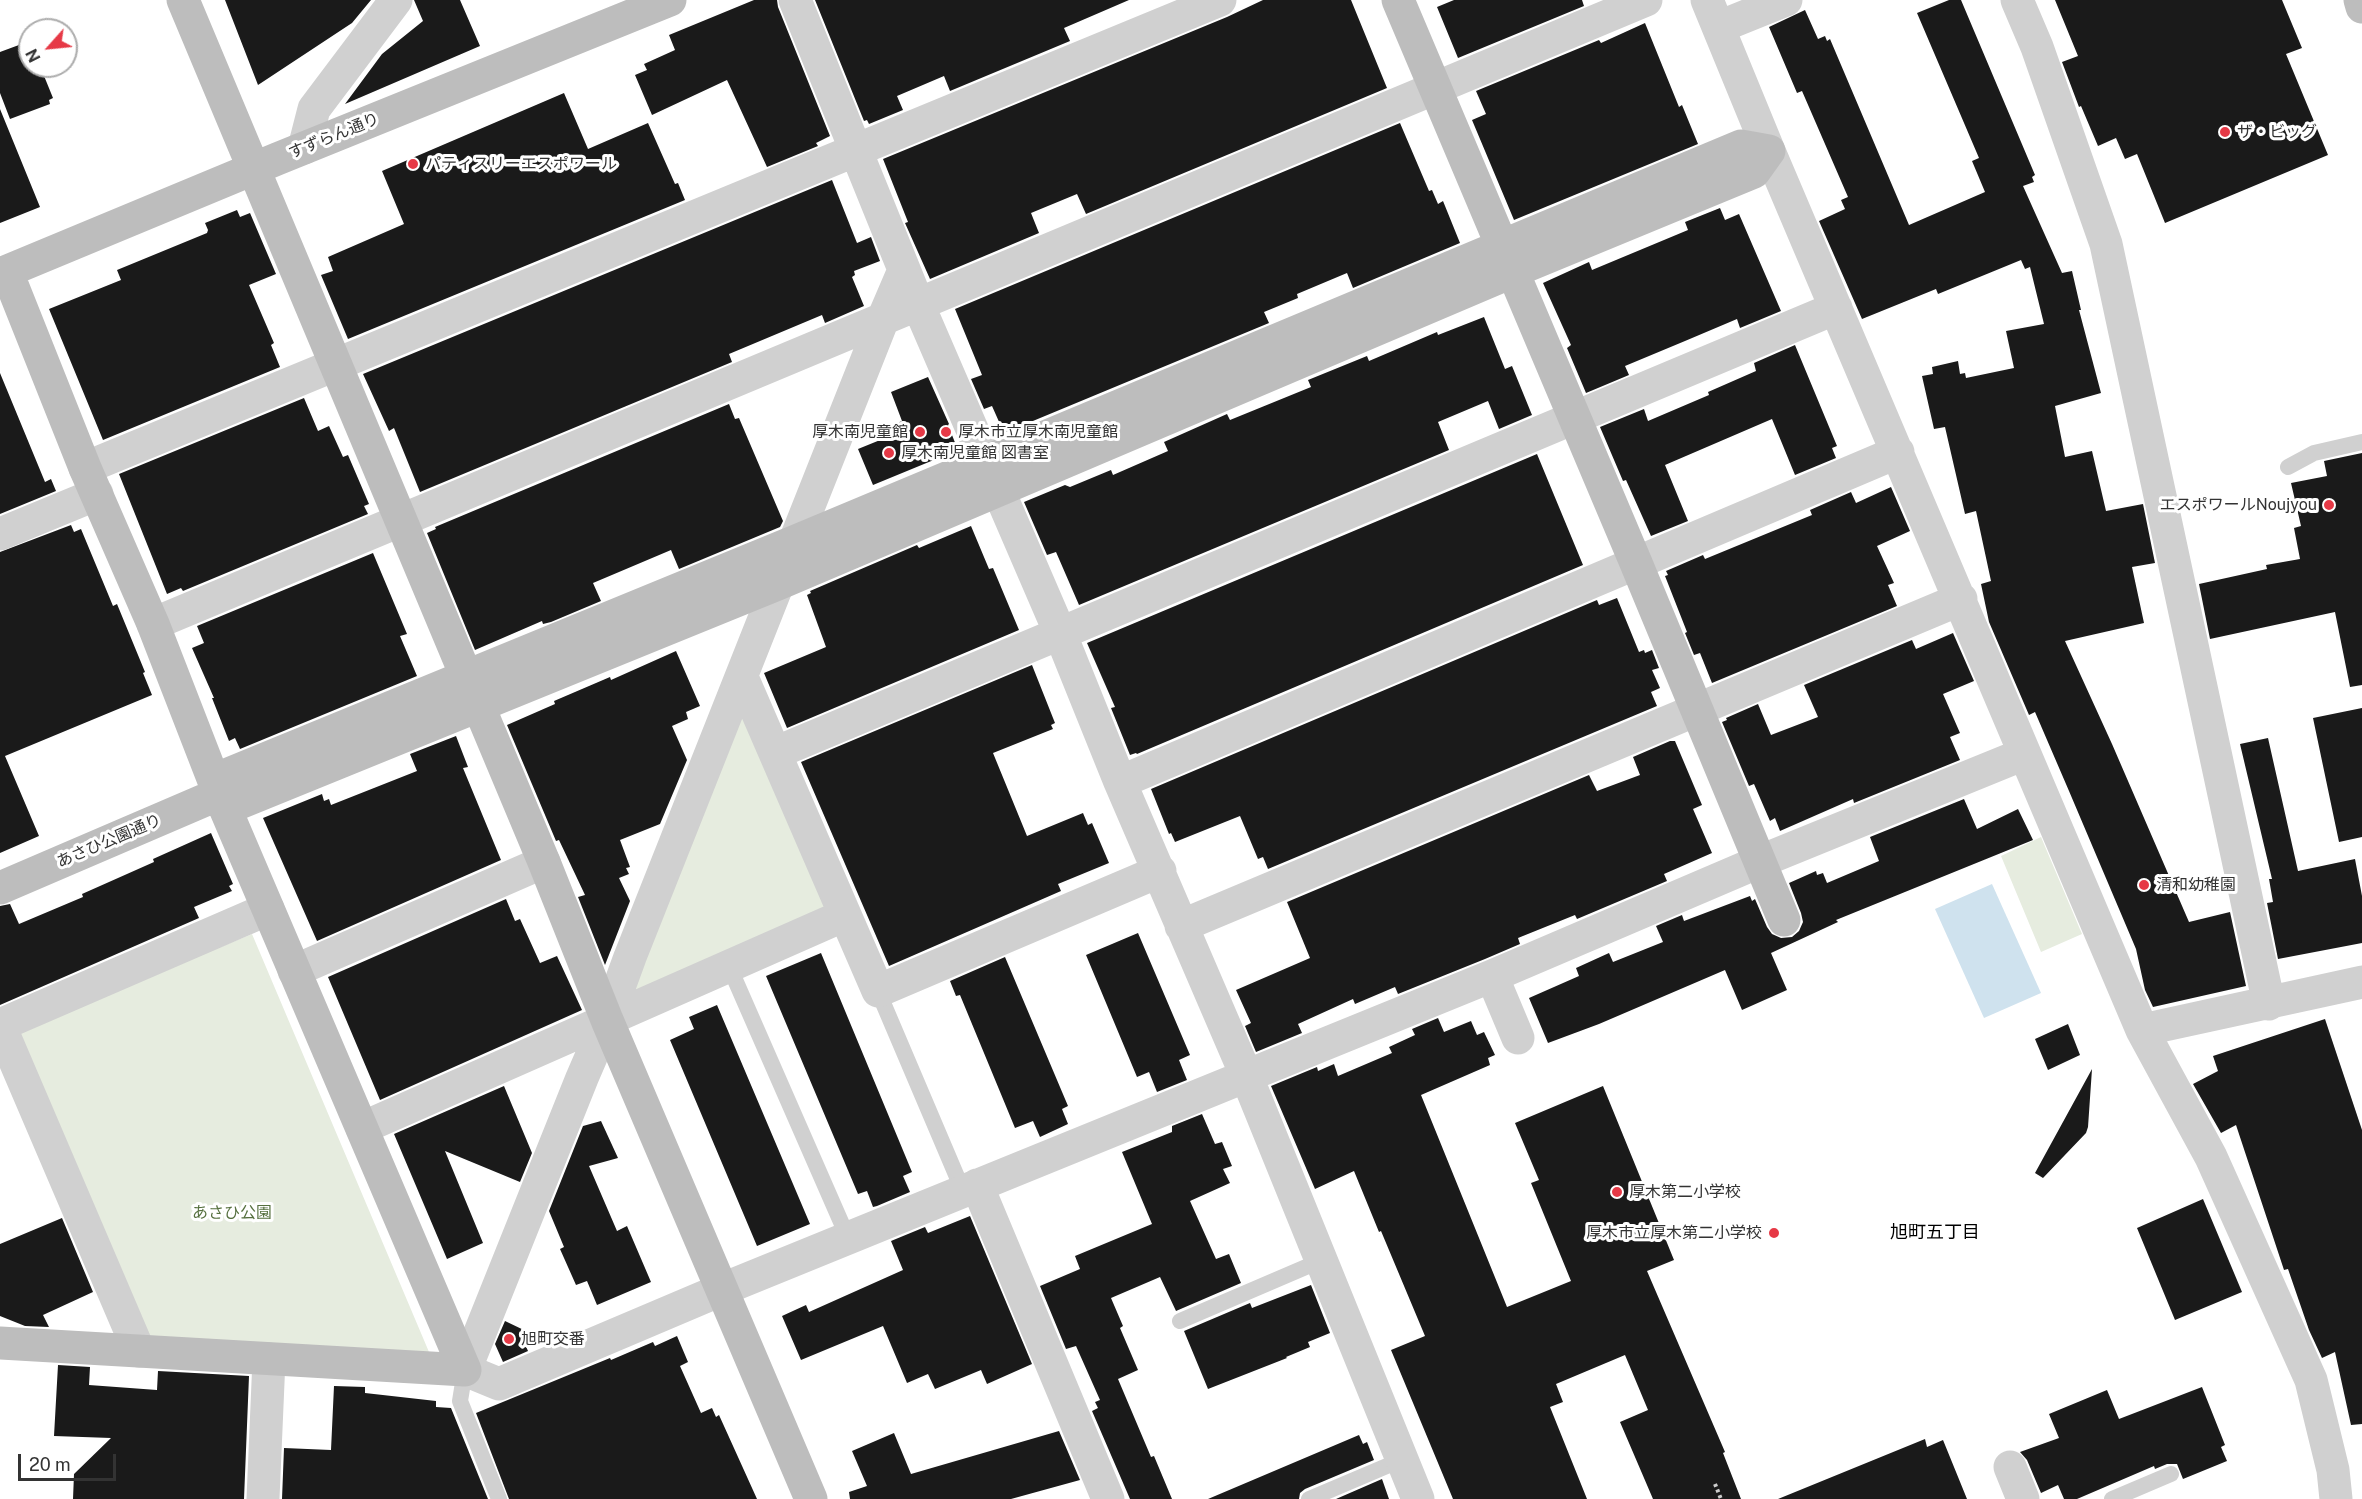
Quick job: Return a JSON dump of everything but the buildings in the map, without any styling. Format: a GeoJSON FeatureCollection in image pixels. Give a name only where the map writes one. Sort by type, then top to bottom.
{"type":"FeatureCollection","features":[{"type":"Feature","properties":{"kind":"street"},"geometry":{"type":"LineString","coordinates":[[183,0],[607,1020],[811,1499]]}},
{"type":"Feature","properties":{"kind":"street"},"geometry":{"type":"LineString","coordinates":[[304,148],[314,109],[396,0]]}},
{"type":"Feature","properties":{"kind":"street","name":"すずらん通り"},"geometry":{"type":"LineString","coordinates":[[3,273],[670,0]]}},
{"type":"Feature","properties":{"kind":"street"},"geometry":{"type":"LineString","coordinates":[[795,0],[918,304],[1060,633],[1120,782],[1246,1075],[1418,1499]]}},
{"type":"Feature","properties":{"kind":"street"},"geometry":{"type":"LineString","coordinates":[[0,534],[91,481],[335,365],[1220,0]]}},
{"type":"Feature","properties":{"kind":"street"},"geometry":{"type":"LineString","coordinates":[[1398,0],[1784,920]]}},
{"type":"Feature","properties":{"kind":"street"},"geometry":{"type":"LineString","coordinates":[[153,624],[1646,0]]}},
{"type":"Feature","properties":{"kind":"street"},"geometry":{"type":"LineString","coordinates":[[1786,0],[1713,14],[2142,1030],[2211,1157],[2312,1380],[2333,1470],[2336,1499]]}},
{"type":"Feature","properties":{"kind":"street"},"geometry":{"type":"LineString","coordinates":[[2017,0],[2037,47],[2106,244],[2269,1004]]}},
{"type":"Feature","properties":{"kind":"street"},"geometry":{"type":"LineString","coordinates":[[2360,0],[2362,7]]}},
{"type":"Feature","properties":{"kind":"street"},"geometry":{"type":"LineString","coordinates":[[219,794],[237,804],[780,583],[992,476],[1508,259],[1741,146],[1769,151]]}},
{"type":"Feature","properties":{"kind":"street"},"geometry":{"type":"LineString","coordinates":[[465,1370],[577,1089],[607,1020],[630,957],[904,270]]}},
{"type":"Feature","properties":{"kind":"street"},"geometry":{"type":"LineString","coordinates":[[3,273],[153,624],[219,794],[465,1370]]}},
{"type":"Feature","properties":{"kind":"street"},"geometry":{"type":"LineString","coordinates":[[775,753],[1836,308]]}},
{"type":"Feature","properties":{"kind":"street"},"geometry":{"type":"LineString","coordinates":[[1120,782],[1898,452]]}},
{"type":"Feature","properties":{"kind":"street"},"geometry":{"type":"LineString","coordinates":[[219,794],[226,775],[796,541],[992,476]]}},
{"type":"Feature","properties":{"kind":"street"},"geometry":{"type":"LineString","coordinates":[[1181,926],[1961,600]]}},
{"type":"Feature","properties":{"kind":"street"},"geometry":{"type":"LineString","coordinates":[[742,677],[878,992],[1160,871]]}},
{"type":"Feature","properties":{"kind":"street"},"geometry":{"type":"LineString","coordinates":[[0,1343],[465,1370],[499,1384],[723,1289],[1492,976],[1761,861],[2024,754]]}},
{"type":"Feature","properties":{"kind":"street","name":"あさひ公園通り"},"geometry":{"type":"LineString","coordinates":[[0,888],[219,794]]}},
{"type":"Feature","properties":{"kind":"street"},"geometry":{"type":"LineString","coordinates":[[294,971],[543,862]]}},
{"type":"Feature","properties":{"kind":"street"},"geometry":{"type":"LineString","coordinates":[[139,1352],[0,1026],[268,909]]}},
{"type":"Feature","properties":{"kind":"street"},"geometry":{"type":"LineString","coordinates":[[362,1128],[845,915]]}},
{"type":"Feature","properties":{"kind":"street"},"geometry":{"type":"LineString","coordinates":[[1492,976],[1518,1038]]}},
{"type":"Feature","properties":{"kind":"street"},"geometry":{"type":"LineString","coordinates":[[2142,1030],[2362,982]]}},
{"type":"Feature","properties":{"kind":"street"},"geometry":{"type":"LineString","coordinates":[[970,1188],[1108,1499]]}},
{"type":"Feature","properties":{"kind":"street"},"geometry":{"type":"LineString","coordinates":[[263,1499],[269,1359]]}},
{"type":"Feature","properties":{"kind":"street"},"geometry":{"type":"LineString","coordinates":[[2010,1467],[2022,1499]]}},
{"type":"Feature","properties":{"kind":"lane"},"geometry":{"type":"LineString","coordinates":[[2288,467],[2314,453],[2362,442]]}},
{"type":"Feature","properties":{"kind":"lane"},"geometry":{"type":"LineString","coordinates":[[729,966],[848,1238]]}},
{"type":"Feature","properties":{"kind":"lane"},"geometry":{"type":"LineString","coordinates":[[878,992],[970,1188]]}},
{"type":"Feature","properties":{"kind":"lane"},"geometry":{"type":"LineString","coordinates":[[1180,1321],[1320,1261]]}},
{"type":"Feature","properties":{"kind":"lane"},"geometry":{"type":"LineString","coordinates":[[465,1370],[460,1401],[499,1499]]}},
{"type":"Feature","properties":{"kind":"lane"},"geometry":{"type":"LineString","coordinates":[[1309,1499],[1401,1460]]}},
{"type":"Feature","properties":{"kind":"lane"},"geometry":{"type":"LineString","coordinates":[[2112,1499],[2171,1474]]}},
{"type":"Feature","properties":{"kind":"path"},"geometry":{"type":"LineString","coordinates":[[1715,1484],[1721,1499]]}},
{"type":"Feature","properties":{"kind":"green space"},"geometry":{"type":"Polygon","coordinates":[[[739,703],[827,913],[639,997],[633,983],[739,703]]]}},
{"type":"Feature","properties":{"kind":"green space"},"geometry":{"type":"Polygon","coordinates":[[[2041,837],[2082,934],[2041,952],[2001,856],[2041,837]]]}},
{"type":"Feature","properties":{"kind":"green space","name":"あさひ公園"},"geometry":{"type":"Polygon","coordinates":[[[252,934],[429,1352],[150,1336],[143,1330],[18,1031],[252,934]]]}},
{"type":"Feature","properties":{"kind":"water"},"geometry":{"type":"Polygon","coordinates":[[[1992,884],[2041,993],[1984,1018],[1935,909],[1992,884]]]}},
{"type":"Feature","properties":{"kind":"place","name":"ザ・ビッグ"},"geometry":{"type":"Point","coordinates":[2225,132]}},
{"type":"Feature","properties":{"kind":"place","name":"パティスリーエスポワール"},"geometry":{"type":"Point","coordinates":[413,164]}},
{"type":"Feature","properties":{"kind":"place","name":"厚木南児童館"},"geometry":{"type":"Point","coordinates":[920,432]}},
{"type":"Feature","properties":{"kind":"place","name":"厚木市立厚木南児童館"},"geometry":{"type":"Point","coordinates":[946,432]}},
{"type":"Feature","properties":{"kind":"place","name":"厚木南児童館 図書室"},"geometry":{"type":"Point","coordinates":[889,453]}},
{"type":"Feature","properties":{"kind":"place","name":"エスポワールNoujyou"},"geometry":{"type":"Point","coordinates":[2329,505]}},
{"type":"Feature","properties":{"kind":"place","name":"清和幼稚園"},"geometry":{"type":"Point","coordinates":[2144,885]}},
{"type":"Feature","properties":{"kind":"place","name":"厚木第二小学校"},"geometry":{"type":"Point","coordinates":[1617,1192]}},
{"type":"Feature","properties":{"kind":"place","name":"厚木市立厚木第二小学校"},"geometry":{"type":"Point","coordinates":[1774,1233]}},
{"type":"Feature","properties":{"kind":"place","name":"旭町交番"},"geometry":{"type":"Point","coordinates":[509,1339]}},
{"type":"Feature","properties":{"kind":"district","name":"旭町五丁目"},"geometry":{"type":"Point","coordinates":[1935,1232]}}]}
